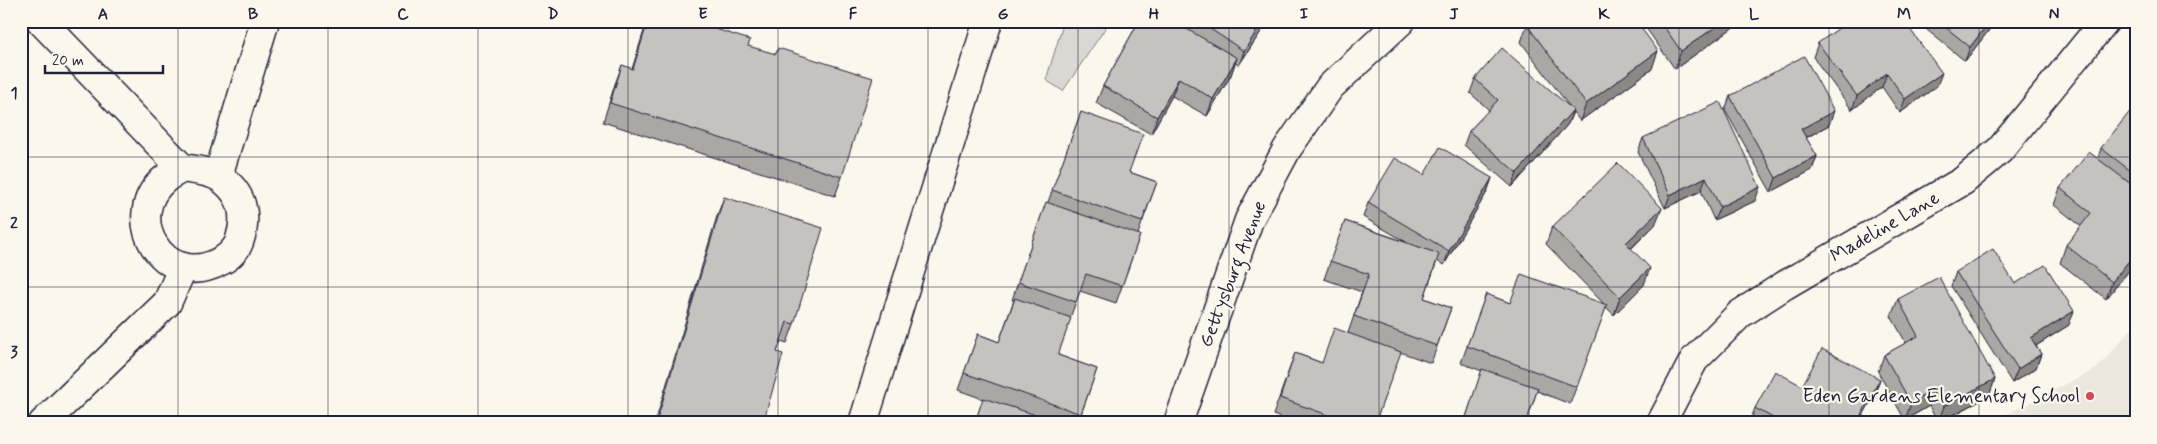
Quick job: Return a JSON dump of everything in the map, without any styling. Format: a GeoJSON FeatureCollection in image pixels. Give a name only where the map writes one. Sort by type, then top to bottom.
{"type":"FeatureCollection","features":[{"type":"Feature","properties":{"kind":"street"},"geometry":{"type":"LineString","coordinates":[[41,21],[182,168],[218,176],[233,188],[242,205],[245,224],[239,243],[227,258],[210,267],[191,269],[172,264],[158,252],[148,235],[146,216],[151,197],[165,179],[182,168]]}},
{"type":"Feature","properties":{"kind":"street"},"geometry":{"type":"LineString","coordinates":[[218,176],[265,21]]}},
{"type":"Feature","properties":{"kind":"street"},"geometry":{"type":"LineString","coordinates":[[863,423],[988,21]]}},
{"type":"Feature","properties":{"kind":"street","name":"Gettysburg Avenue"},"geometry":{"type":"LineString","coordinates":[[1178,423],[1249,220],[1287,149],[1330,87],[1401,21]]}},
{"type":"Feature","properties":{"kind":"street","name":"Madeline Lane"},"geometry":{"type":"LineString","coordinates":[[1661,423],[1694,360],[1740,314],[1785,285],[1962,181],[2000,150],[2106,21]]}},
{"type":"Feature","properties":{"kind":"street"},"geometry":{"type":"LineString","coordinates":[[43,423],[167,303],[183,267]]}},
{"type":"Feature","properties":{"kind":"shaded area"},"geometry":{"type":"Polygon","coordinates":[[[1064,21],[1110,21],[1063,91],[1046,80],[1064,21]]]}},
{"type":"Feature","properties":{"kind":"shaded area","name":"Eden Gardens Elementary School"},"geometry":{"type":"Polygon","coordinates":[[[2136,323],[2136,423],[1989,423],[2098,368],[2136,323]]]}},
{"type":"Feature","properties":{"kind":"building"},"geometry":{"type":"Polygon","coordinates":[[[648,21],[691,21],[750,40],[748,46],[776,54],[778,48],[873,78],[842,177],[610,103],[622,65],[633,69],[648,21]]]}},
{"type":"Feature","properties":{"kind":"building"},"geometry":{"type":"Polygon","coordinates":[[[1139,21],[1173,21],[1237,58],[1213,99],[1179,78],[1157,117],[1103,86],[1139,21]]]}},
{"type":"Feature","properties":{"kind":"building"},"geometry":{"type":"Polygon","coordinates":[[[1198,21],[1263,21],[1244,51],[1198,21]]]}},
{"type":"Feature","properties":{"kind":"building"},"geometry":{"type":"Polygon","coordinates":[[[1532,21],[1581,21],[1582,23],[1585,21],[1636,21],[1658,51],[1586,104],[1527,25],[1532,21]]]}},
{"type":"Feature","properties":{"kind":"building"},"geometry":{"type":"Polygon","coordinates":[[[1660,21],[1724,21],[1681,51],[1660,21]]]}},
{"type":"Feature","properties":{"kind":"building"},"geometry":{"type":"Polygon","coordinates":[[[1849,21],[1904,21],[1942,73],[1905,99],[1887,73],[1857,96],[1818,43],[1849,21]]]}},
{"type":"Feature","properties":{"kind":"building"},"geometry":{"type":"Polygon","coordinates":[[[1938,21],[1990,21],[1970,47],[1938,21]]]}},
{"type":"Feature","properties":{"kind":"building"},"geometry":{"type":"Polygon","coordinates":[[[1502,48],[1573,110],[1517,173],[1469,131],[1498,100],[1475,79],[1502,48]]]}},
{"type":"Feature","properties":{"kind":"building"},"geometry":{"type":"Polygon","coordinates":[[[1804,56],[1834,111],[1801,129],[1817,156],[1776,178],[1730,96],[1804,56]]]}},
{"type":"Feature","properties":{"kind":"building"},"geometry":{"type":"Polygon","coordinates":[[[1720,102],[1760,187],[1720,207],[1706,177],[1670,195],[1643,138],[1720,102]]]}},
{"type":"Feature","properties":{"kind":"building"},"geometry":{"type":"Polygon","coordinates":[[[2132,109],[2136,112],[2136,175],[2101,148],[2132,109]]]}},
{"type":"Feature","properties":{"kind":"building"},"geometry":{"type":"Polygon","coordinates":[[[1081,112],[1143,134],[1129,172],[1157,182],[1142,222],[1052,190],[1081,112]]]}},
{"type":"Feature","properties":{"kind":"building"},"geometry":{"type":"Polygon","coordinates":[[[1440,147],[1492,178],[1449,251],[1368,203],[1395,158],[1424,175],[1440,147]]]}},
{"type":"Feature","properties":{"kind":"building"},"geometry":{"type":"Polygon","coordinates":[[[2089,152],[2136,188],[2136,252],[2112,282],[2066,245],[2091,213],[2060,188],[2089,152]]]}},
{"type":"Feature","properties":{"kind":"building"},"geometry":{"type":"Polygon","coordinates":[[[1618,163],[1662,208],[1626,243],[1650,268],[1620,297],[1552,227],[1618,163]]]}},
{"type":"Feature","properties":{"kind":"building"},"geometry":{"type":"Polygon","coordinates":[[[724,197],[823,228],[794,324],[787,322],[777,352],[783,354],[763,423],[666,423],[657,420],[724,197]]]}},
{"type":"Feature","properties":{"kind":"building"},"geometry":{"type":"Polygon","coordinates":[[[1046,202],[1140,235],[1122,286],[1086,274],[1076,302],[1018,282],[1046,202]]]}},
{"type":"Feature","properties":{"kind":"building"},"geometry":{"type":"Polygon","coordinates":[[[1345,221],[1439,254],[1424,298],[1451,308],[1437,346],[1354,316],[1369,274],[1330,261],[1345,221]]]}},
{"type":"Feature","properties":{"kind":"building"},"geometry":{"type":"Polygon","coordinates":[[[1993,249],[2015,284],[2045,265],[2074,311],[2031,338],[2041,354],[2018,369],[1956,272],[1993,249]]]}},
{"type":"Feature","properties":{"kind":"building"},"geometry":{"type":"Polygon","coordinates":[[[1521,274],[1607,305],[1577,387],[1467,346],[1486,294],[1510,303],[1521,274]]]}},
{"type":"Feature","properties":{"kind":"building"},"geometry":{"type":"Polygon","coordinates":[[[1939,277],[1995,379],[1944,406],[1935,389],[1911,403],[1884,355],[1918,336],[1898,299],[1939,277]]]}},
{"type":"Feature","properties":{"kind":"building"},"geometry":{"type":"Polygon","coordinates":[[[1015,298],[1071,318],[1058,355],[1097,369],[1081,414],[964,373],[978,334],[999,342],[1015,298]]]}},
{"type":"Feature","properties":{"kind":"building"},"geometry":{"type":"Polygon","coordinates":[[[1334,328],[1401,352],[1375,423],[1351,423],[1280,398],[1295,353],[1322,363],[1334,328]]]}},
{"type":"Feature","properties":{"kind":"building"},"geometry":{"type":"Polygon","coordinates":[[[1822,349],[1880,379],[1857,423],[1782,423],[1755,408],[1775,371],[1802,386],[1822,349]]]}},
{"type":"Feature","properties":{"kind":"building"},"geometry":{"type":"Polygon","coordinates":[[[1482,369],[1538,388],[1526,423],[1464,423],[1482,369]]]}},
{"type":"Feature","properties":{"kind":"building"},"geometry":{"type":"Polygon","coordinates":[[[983,398],[1061,423],[975,423],[983,398]]]}},
{"type":"Feature","properties":{"kind":"place","name":"Eden Gardens Elementary School"},"geometry":{"type":"Point","coordinates":[2090,396]}}]}
